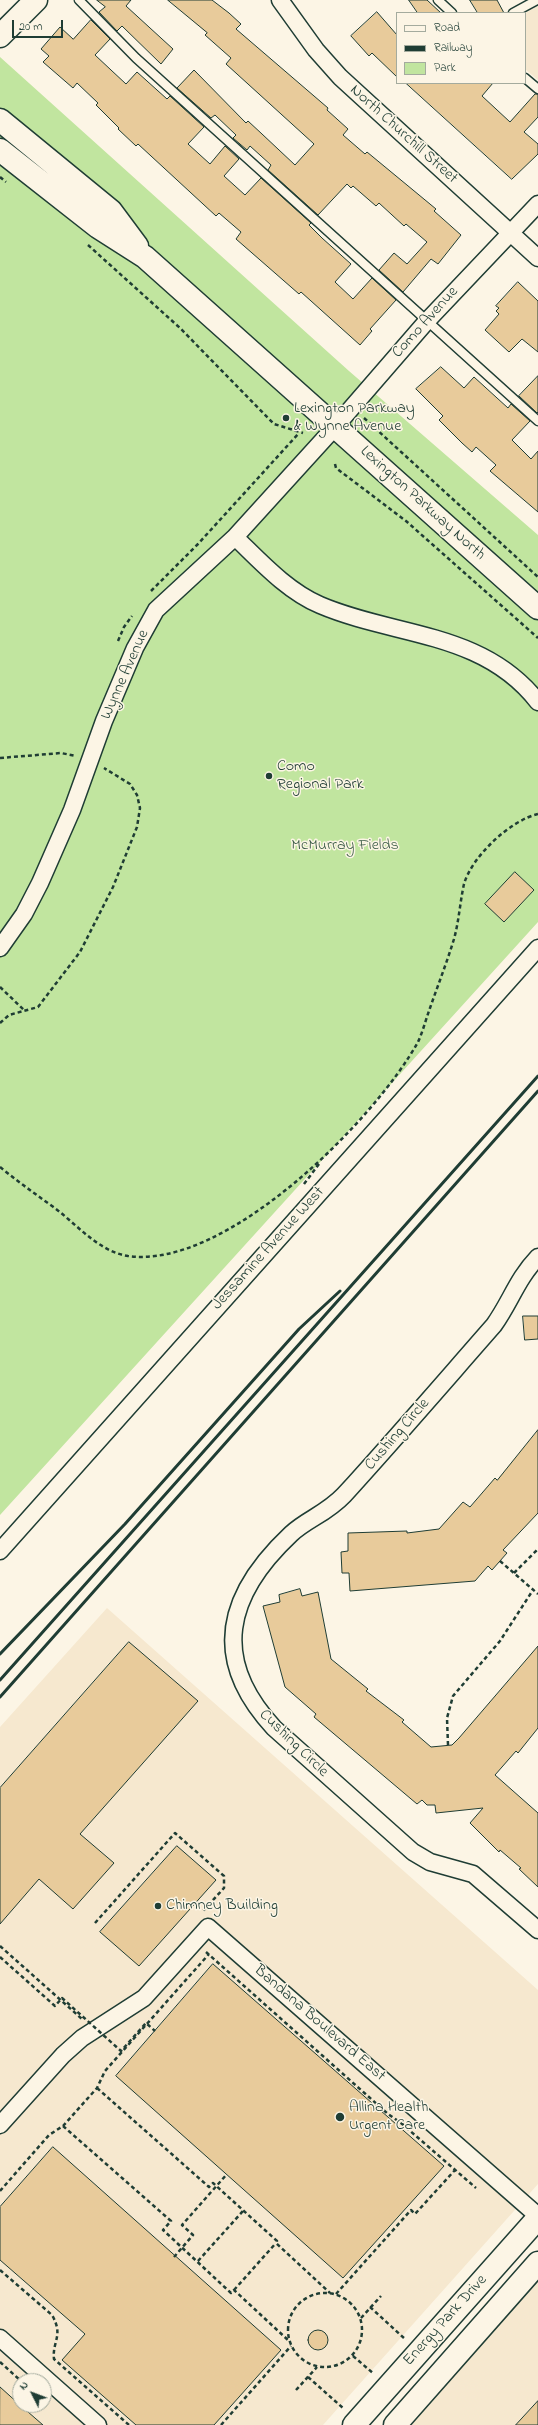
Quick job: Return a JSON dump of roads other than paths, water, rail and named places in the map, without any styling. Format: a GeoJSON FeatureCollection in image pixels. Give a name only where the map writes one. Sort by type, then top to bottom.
{"type":"FeatureCollection","features":[{"type":"Feature","properties":{"kind":"main road"},"geometry":{"type":"LineString","coordinates":[[0,36],[36,0]]}},
{"type":"Feature","properties":{"kind":"main road","name":"Lexington Parkway North"},"geometry":{"type":"LineString","coordinates":[[0,120],[111,211],[145,257]]}},
{"type":"Feature","properties":{"kind":"main road","name":"Lexington Parkway North"},"geometry":{"type":"LineString","coordinates":[[0,150],[98,227],[145,257],[538,608]]}},
{"type":"Feature","properties":{"kind":"main road","name":"Energy Park Drive"},"geometry":{"type":"LineString","coordinates":[[348,2416],[388,2386],[538,2217]]}},
{"type":"Feature","properties":{"kind":"main road","name":"Energy Park Drive"},"geometry":{"type":"LineString","coordinates":[[395,2425],[538,2263]]}},
{"type":"Feature","properties":{"kind":"street","name":"North Churchill Street"},"geometry":{"type":"LineString","coordinates":[[280,0],[316,50],[340,77],[538,258]]}},
{"type":"Feature","properties":{"kind":"street","name":"Como Avenue"},"geometry":{"type":"LineString","coordinates":[[318,446],[426,322],[538,204]]}},
{"type":"Feature","properties":{"kind":"street","name":"Wynne Avenue"},"geometry":{"type":"LineString","coordinates":[[0,948],[24,914],[40,883],[72,810],[104,721],[135,648],[156,610],[235,537],[318,446]]}},
{"type":"Feature","properties":{"kind":"street"},"geometry":{"type":"LineString","coordinates":[[235,537],[288,585],[318,604],[352,617],[450,641],[480,655],[504,669],[538,702]]}},
{"type":"Feature","properties":{"kind":"street","name":"Jessamine Avenue West"},"geometry":{"type":"LineString","coordinates":[[0,1551],[538,948]]}},
{"type":"Feature","properties":{"kind":"street","name":"Cushing Circle"},"geometry":{"type":"LineString","coordinates":[[538,1257],[519,1279],[494,1325],[358,1480],[327,1511],[291,1534],[256,1573],[246,1591],[239,1609],[234,1625],[233,1641],[236,1668],[242,1683],[259,1712],[274,1728],[413,1852],[430,1862],[473,1874],[538,1930]]}},
{"type":"Feature","properties":{"kind":"street","name":"Bandana Boulevard East"},"geometry":{"type":"LineString","coordinates":[[0,2125],[63,2055],[82,2038],[144,1998],[195,1942],[204,1921],[538,2217]]}},
{"type":"Feature","properties":{"kind":"street"},"geometry":{"type":"LineString","coordinates":[[0,2338],[98,2425]]}},
{"type":"Feature","properties":{"kind":"lane"},"geometry":{"type":"LineString","coordinates":[[79,0],[142,64],[426,322],[538,421]]}},
{"type":"Feature","properties":{"kind":"lane"},"geometry":{"type":"LineString","coordinates":[[438,0],[451,12]]}},
{"type":"Feature","properties":{"kind":"lane"},"geometry":{"type":"LineString","coordinates":[[515,12],[537,0]]}},
{"type":"Feature","properties":{"kind":"lane"},"geometry":{"type":"LineString","coordinates":[[526,79],[538,89]]}},
{"type":"Feature","properties":{"kind":"railway"},"geometry":{"type":"LineString","coordinates":[[0,1680],[538,1076]]}},
{"type":"Feature","properties":{"kind":"railway"},"geometry":{"type":"LineString","coordinates":[[0,1697],[538,1091]]}},
{"type":"Feature","properties":{"kind":"railway"},"geometry":{"type":"LineString","coordinates":[[0,1654],[125,1524],[299,1329],[340,1291]]}},
{"type":"Feature","properties":{"kind":"place","name":"Lexington Parkway & Wynne Avenue"},"geometry":{"type":"Point","coordinates":[286,418]}},
{"type":"Feature","properties":{"kind":"place","name":"Como Regional Park"},"geometry":{"type":"Point","coordinates":[269,776]}},
{"type":"Feature","properties":{"kind":"place","name":"Chimney Building"},"geometry":{"type":"Point","coordinates":[158,1906]}},
{"type":"Feature","properties":{"kind":"place","name":"Allina Health Urgent Care"},"geometry":{"type":"Point","coordinates":[340,2117]}},
{"type":"Feature","properties":{"kind":"park label","name":"McMurray Fields"},"geometry":{"type":"Point","coordinates":[345,846]}}]}
